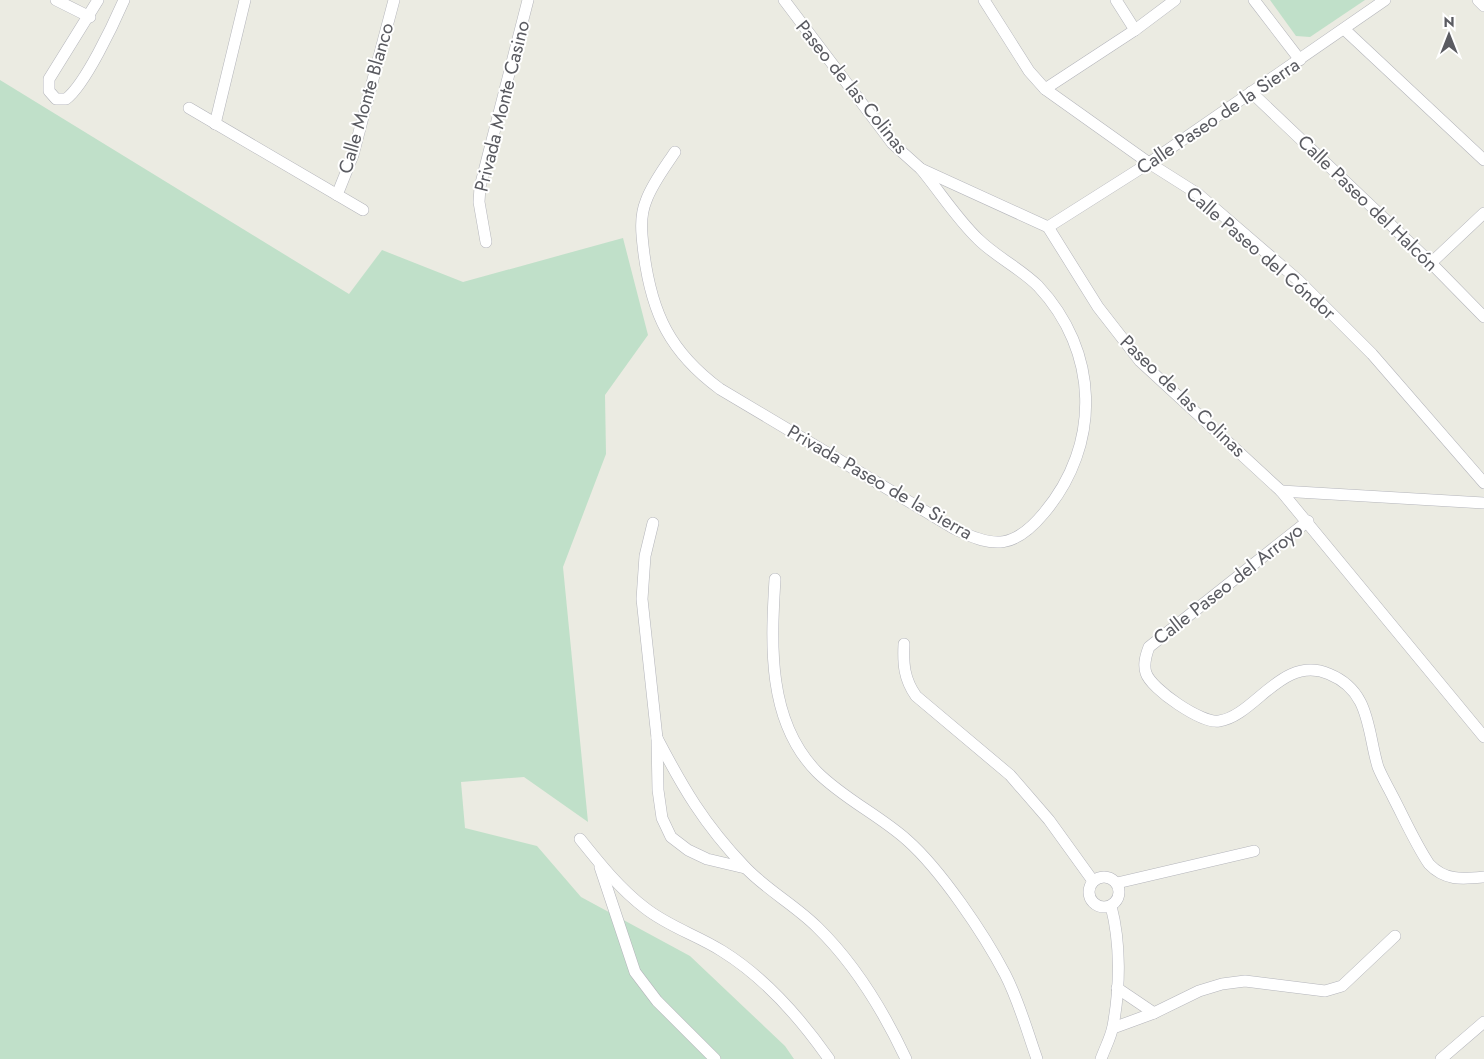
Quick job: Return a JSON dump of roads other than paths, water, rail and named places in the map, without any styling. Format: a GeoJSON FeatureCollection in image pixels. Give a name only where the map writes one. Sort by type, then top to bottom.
{"type":"FeatureCollection","features":[{"type":"Feature","properties":{"kind":"street"},"geometry":{"type":"LineString","coordinates":[[56,0],[90,17]]}},
{"type":"Feature","properties":{"kind":"street"},"geometry":{"type":"LineString","coordinates":[[98,0],[90,17],[49,79],[49,91],[56,99],[66,99],[77,88],[112,27],[124,0]]}},
{"type":"Feature","properties":{"kind":"street"},"geometry":{"type":"LineString","coordinates":[[215,124],[245,0]]}},
{"type":"Feature","properties":{"kind":"street","name":"Calle Monte Blanco"},"geometry":{"type":"LineString","coordinates":[[337,195],[353,155],[394,0]]}},
{"type":"Feature","properties":{"kind":"street","name":"Privada Monte Casino"},"geometry":{"type":"LineString","coordinates":[[486,242],[479,202],[480,186],[528,0]]}},
{"type":"Feature","properties":{"kind":"street","name":"Paseo de las Colinas"},"geometry":{"type":"LineString","coordinates":[[784,0],[892,143],[921,169],[1048,227],[1098,307],[1140,361],[1281,491],[1308,521],[1484,737]]}},
{"type":"Feature","properties":{"kind":"street","name":"Calle Paseo del Cóndor"},"geometry":{"type":"LineString","coordinates":[[984,0],[1029,71],[1045,89],[1149,163],[1198,194],[1298,280],[1372,354],[1484,483]]}},
{"type":"Feature","properties":{"kind":"street"},"geometry":{"type":"LineString","coordinates":[[1116,0],[1135,30]]}},
{"type":"Feature","properties":{"kind":"street"},"geometry":{"type":"LineString","coordinates":[[1045,89],[1135,30],[1175,0]]}},
{"type":"Feature","properties":{"kind":"street"},"geometry":{"type":"LineString","coordinates":[[1254,0],[1300,60]]}},
{"type":"Feature","properties":{"kind":"street","name":"Calle Paseo de la Sierra"},"geometry":{"type":"LineString","coordinates":[[1048,227],[1149,163],[1385,0]]}},
{"type":"Feature","properties":{"kind":"street"},"geometry":{"type":"LineString","coordinates":[[1478,0],[1484,6]]}},
{"type":"Feature","properties":{"kind":"street"},"geometry":{"type":"LineString","coordinates":[[1344,29],[1484,160]]}},
{"type":"Feature","properties":{"kind":"street","name":"Calle Paseo del Halcón"},"geometry":{"type":"LineString","coordinates":[[1252,92],[1431,263],[1484,317]]}},
{"type":"Feature","properties":{"kind":"street","name":"Calle Monte Blanco"},"geometry":{"type":"LineString","coordinates":[[189,108],[363,210]]}},
{"type":"Feature","properties":{"kind":"street","name":"Privada Paseo de la Sierra"},"geometry":{"type":"LineString","coordinates":[[675,152],[646,201],[642,220],[642,237],[653,302],[664,329],[678,351],[700,375],[720,389],[955,529],[973,538],[995,542],[1009,541],[1019,537],[1037,522],[1052,503],[1071,471],[1082,438],[1086,408],[1086,386],[1082,361],[1074,337],[1058,308],[1036,284],[978,239],[921,169]]}},
{"type":"Feature","properties":{"kind":"street"},"geometry":{"type":"LineString","coordinates":[[1431,263],[1484,213]]}},
{"type":"Feature","properties":{"kind":"street","name":"Calle Paseo del Arroyo"},"geometry":{"type":"LineString","coordinates":[[1281,491],[1484,503]]}},
{"type":"Feature","properties":{"kind":"street","name":"Calle Paseo del Arroyo"},"geometry":{"type":"LineString","coordinates":[[1308,521],[1149,647],[1145,657],[1145,672],[1150,681],[1162,693],[1206,720],[1218,722],[1229,718],[1281,680],[1298,672],[1311,670],[1329,674],[1346,684],[1362,704],[1370,723],[1378,767],[1419,848],[1438,874],[1456,879],[1484,877]]}},
{"type":"Feature","properties":{"kind":"street"},"geometry":{"type":"LineString","coordinates":[[653,523],[645,556],[642,598],[657,738],[660,807],[666,829],[678,844],[701,856],[745,868]]}},
{"type":"Feature","properties":{"kind":"street"},"geometry":{"type":"LineString","coordinates":[[775,579],[772,633],[773,666],[779,704],[801,753],[817,772],[845,796],[908,840],[936,872],[962,906],[1005,974],[1017,1001],[1037,1059]]}},
{"type":"Feature","properties":{"kind":"street"},"geometry":{"type":"LineString","coordinates":[[904,644],[906,678],[916,696],[1010,775],[1049,820],[1093,881]]}},
{"type":"Feature","properties":{"kind":"street"},"geometry":{"type":"LineString","coordinates":[[657,738],[697,811],[745,868],[817,927],[846,959],[876,999],[906,1059]]}},
{"type":"Feature","properties":{"kind":"street"},"geometry":{"type":"LineString","coordinates":[[580,839],[622,889],[646,909],[740,962],[790,1011],[829,1059]]}},
{"type":"Feature","properties":{"kind":"street"},"geometry":{"type":"LineString","coordinates":[[1117,882],[1254,851]]}},
{"type":"Feature","properties":{"kind":"street"},"geometry":{"type":"LineString","coordinates":[[598,861],[635,972],[657,1001],[714,1059]]}},
{"type":"Feature","properties":{"kind":"street"},"geometry":{"type":"LineString","coordinates":[[1103,876],[1117,882],[1120,894],[1111,906],[1101,907],[1092,901],[1089,891],[1093,881],[1103,876]]}},
{"type":"Feature","properties":{"kind":"street"},"geometry":{"type":"LineString","coordinates":[[1101,1059],[1112,1028],[1117,988],[1117,935],[1111,906]]}},
{"type":"Feature","properties":{"kind":"street"},"geometry":{"type":"LineString","coordinates":[[1112,1028],[1154,1013],[1198,991],[1222,984],[1245,982],[1325,991],[1342,986],[1395,936]]}},
{"type":"Feature","properties":{"kind":"street"},"geometry":{"type":"LineString","coordinates":[[1117,988],[1154,1013]]}},
{"type":"Feature","properties":{"kind":"street"},"geometry":{"type":"LineString","coordinates":[[1441,1059],[1484,1022]]}}]}
